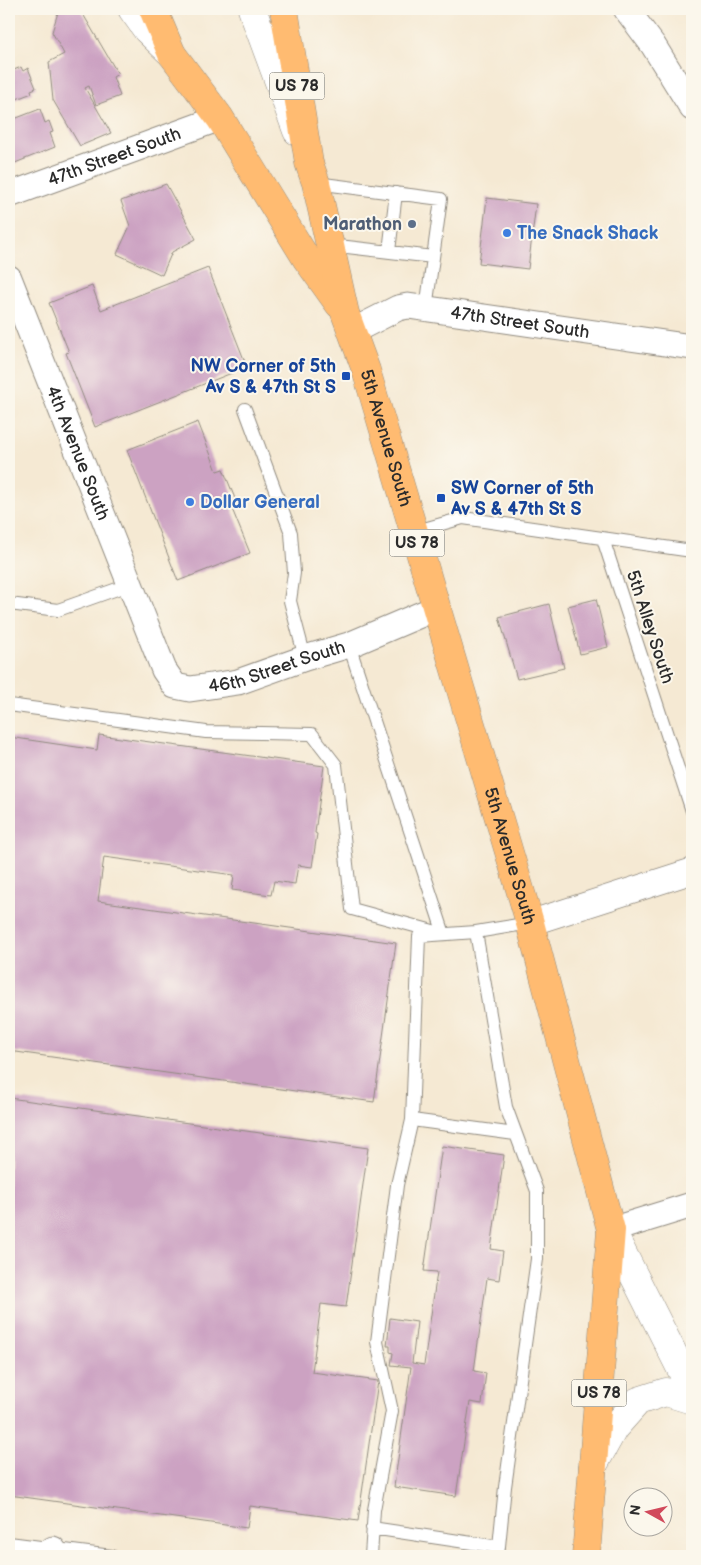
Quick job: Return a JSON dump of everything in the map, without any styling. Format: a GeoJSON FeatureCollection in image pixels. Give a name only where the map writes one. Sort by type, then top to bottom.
{"type":"FeatureCollection","features":[{"type":"Feature","properties":{"kind":"main road","name":"US 78"},"geometry":{"type":"LineString","coordinates":[[153,9],[172,54]]}},
{"type":"Feature","properties":{"kind":"main road","name":"US 78"},"geometry":{"type":"LineString","coordinates":[[284,9],[312,173]]}},
{"type":"Feature","properties":{"kind":"main road","name":"5th Avenue South"},"geometry":{"type":"LineString","coordinates":[[172,54],[220,118],[306,258],[349,322]]}},
{"type":"Feature","properties":{"kind":"main road","name":"5th Avenue South"},"geometry":{"type":"LineString","coordinates":[[312,173],[349,322],[366,370],[530,923],[611,1230]]}},
{"type":"Feature","properties":{"kind":"main road","name":"US 78"},"geometry":{"type":"LineString","coordinates":[[586,1556],[611,1230]]}},
{"type":"Feature","properties":{"kind":"street","name":"5th Avenue South"},"geometry":{"type":"LineString","coordinates":[[132,9],[147,30],[172,54]]}},
{"type":"Feature","properties":{"kind":"street","name":"5th Avenue South"},"geometry":{"type":"LineString","coordinates":[[252,9],[312,173]]}},
{"type":"Feature","properties":{"kind":"street"},"geometry":{"type":"LineString","coordinates":[[626,9],[653,46],[692,108]]}},
{"type":"Feature","properties":{"kind":"street","name":"47th Street South"},"geometry":{"type":"LineString","coordinates":[[9,195],[220,118]]}},
{"type":"Feature","properties":{"kind":"street","name":"4th Avenue South"},"geometry":{"type":"LineString","coordinates":[[9,278],[147,626]]}},
{"type":"Feature","properties":{"kind":"street","name":"47th Street South"},"geometry":{"type":"LineString","coordinates":[[349,322],[408,306],[692,347]]}},
{"type":"Feature","properties":{"kind":"street","name":"46th Street South"},"geometry":{"type":"LineString","coordinates":[[147,626],[164,670],[175,686],[190,689],[238,682],[305,658],[349,645],[436,608]]}},
{"type":"Feature","properties":{"kind":"street"},"geometry":{"type":"LineString","coordinates":[[530,923],[692,871]]}},
{"type":"Feature","properties":{"kind":"street"},"geometry":{"type":"LineString","coordinates":[[611,1230],[692,1205]]}},
{"type":"Feature","properties":{"kind":"street","name":"5th Avenue South"},"geometry":{"type":"LineString","coordinates":[[611,1230],[692,1391]]}},
{"type":"Feature","properties":{"kind":"street"},"geometry":{"type":"LineString","coordinates":[[594,1466],[614,1428],[638,1401],[666,1392],[692,1400]]}},
{"type":"Feature","properties":{"kind":"lane"},"geometry":{"type":"LineString","coordinates":[[312,173],[396,192],[441,198],[426,309]]}},
{"type":"Feature","properties":{"kind":"lane"},"geometry":{"type":"LineString","coordinates":[[389,251],[396,192]]}},
{"type":"Feature","properties":{"kind":"lane"},"geometry":{"type":"LineString","coordinates":[[330,245],[433,257]]}},
{"type":"Feature","properties":{"kind":"lane"},"geometry":{"type":"LineString","coordinates":[[245,409],[291,533],[294,573],[290,601],[305,658]]}},
{"type":"Feature","properties":{"kind":"lane"},"geometry":{"type":"LineString","coordinates":[[414,532],[463,518],[692,551]]}},
{"type":"Feature","properties":{"kind":"lane","name":"5th Alley South"},"geometry":{"type":"LineString","coordinates":[[603,539],[692,811]]}},
{"type":"Feature","properties":{"kind":"lane"},"geometry":{"type":"LineString","coordinates":[[9,604],[58,610],[131,584]]}},
{"type":"Feature","properties":{"kind":"lane"},"geometry":{"type":"LineString","coordinates":[[349,645],[444,934]]}},
{"type":"Feature","properties":{"kind":"lane"},"geometry":{"type":"LineString","coordinates":[[9,705],[206,732],[312,734],[336,765],[352,909],[444,934]]}},
{"type":"Feature","properties":{"kind":"lane"},"geometry":{"type":"LineString","coordinates":[[371,1556],[374,1510],[392,1411],[377,1342],[397,1186],[412,1120],[419,936],[476,932],[530,923]]}},
{"type":"Feature","properties":{"kind":"lane"},"geometry":{"type":"LineString","coordinates":[[372,1528],[498,1552],[538,1259],[537,1191],[506,1107],[476,932]]}},
{"type":"Feature","properties":{"kind":"lane"},"geometry":{"type":"LineString","coordinates":[[412,1120],[516,1134]]}},
{"type":"Feature","properties":{"kind":"lane"},"geometry":{"type":"LineString","coordinates":[[9,1543],[56,1552],[112,1556]]}},
{"type":"Feature","properties":{"kind":"building"},"geometry":{"type":"Polygon","coordinates":[[[59,9],[80,9],[118,74],[113,77],[120,96],[96,105],[89,86],[85,88],[111,133],[80,146],[53,100],[49,62],[64,54],[52,32],[59,9]]]}},
{"type":"Feature","properties":{"kind":"building"},"geometry":{"type":"Polygon","coordinates":[[[21,67],[23,71],[28,68],[36,88],[31,90],[32,93],[9,102],[9,72],[21,67]]]}},
{"type":"Feature","properties":{"kind":"building"},"geometry":{"type":"Polygon","coordinates":[[[40,109],[45,123],[49,121],[53,132],[50,133],[55,147],[10,165],[9,121],[40,109]]]}},
{"type":"Feature","properties":{"kind":"building"},"geometry":{"type":"Polygon","coordinates":[[[166,184],[196,239],[172,252],[162,275],[117,254],[130,226],[121,201],[166,184]]]}},
{"type":"Feature","properties":{"kind":"building","name":"The Snack Shack"},"geometry":{"type":"Polygon","coordinates":[[[487,198],[536,204],[528,269],[479,263],[487,198]]]}},
{"type":"Feature","properties":{"kind":"building"},"geometry":{"type":"Polygon","coordinates":[[[208,268],[247,367],[95,427],[66,353],[69,352],[49,303],[92,286],[101,310],[208,268]]]}},
{"type":"Feature","properties":{"kind":"building","name":"Dollar General"},"geometry":{"type":"Polygon","coordinates":[[[198,422],[217,471],[223,469],[236,501],[230,504],[250,553],[178,581],[127,450],[198,422]]]}},
{"type":"Feature","properties":{"kind":"building"},"geometry":{"type":"Polygon","coordinates":[[[596,599],[608,647],[580,654],[568,606],[596,599]]]}},
{"type":"Feature","properties":{"kind":"building"},"geometry":{"type":"Polygon","coordinates":[[[549,604],[564,668],[517,679],[499,617],[549,604]]]}},
{"type":"Feature","properties":{"kind":"building"},"geometry":{"type":"Polygon","coordinates":[[[99,735],[324,766],[312,867],[298,865],[295,884],[274,881],[271,895],[232,890],[234,875],[104,857],[98,901],[396,943],[374,1102],[9,1051],[9,737],[97,750],[99,735]]]}},
{"type":"Feature","properties":{"kind":"building"},"geometry":{"type":"Polygon","coordinates":[[[9,1098],[368,1148],[346,1307],[321,1304],[312,1372],[378,1381],[358,1521],[250,1506],[247,1528],[9,1495],[9,1098]]]}},
{"type":"Feature","properties":{"kind":"building"},"geometry":{"type":"Polygon","coordinates":[[[442,1146],[504,1155],[491,1249],[503,1251],[499,1280],[487,1278],[474,1371],[486,1373],[482,1404],[470,1402],[456,1496],[394,1487],[411,1367],[391,1365],[393,1353],[390,1352],[390,1346],[387,1346],[390,1318],[417,1322],[412,1363],[424,1365],[437,1272],[424,1271],[442,1146]]]}},
{"type":"Feature","properties":{"kind":"place","name":"Marathon"},"geometry":{"type":"Point","coordinates":[412,224]}},
{"type":"Feature","properties":{"kind":"place","name":"The Snack Shack"},"geometry":{"type":"Point","coordinates":[507,233]}},
{"type":"Feature","properties":{"kind":"place","name":"NW Corner of 5th Av S & 47th St S"},"geometry":{"type":"Point","coordinates":[346,376]}},
{"type":"Feature","properties":{"kind":"place","name":"SW Corner of 5th Av S & 47th St S"},"geometry":{"type":"Point","coordinates":[441,498]}},
{"type":"Feature","properties":{"kind":"place","name":"Dollar General"},"geometry":{"type":"Point","coordinates":[190,502]}}]}
